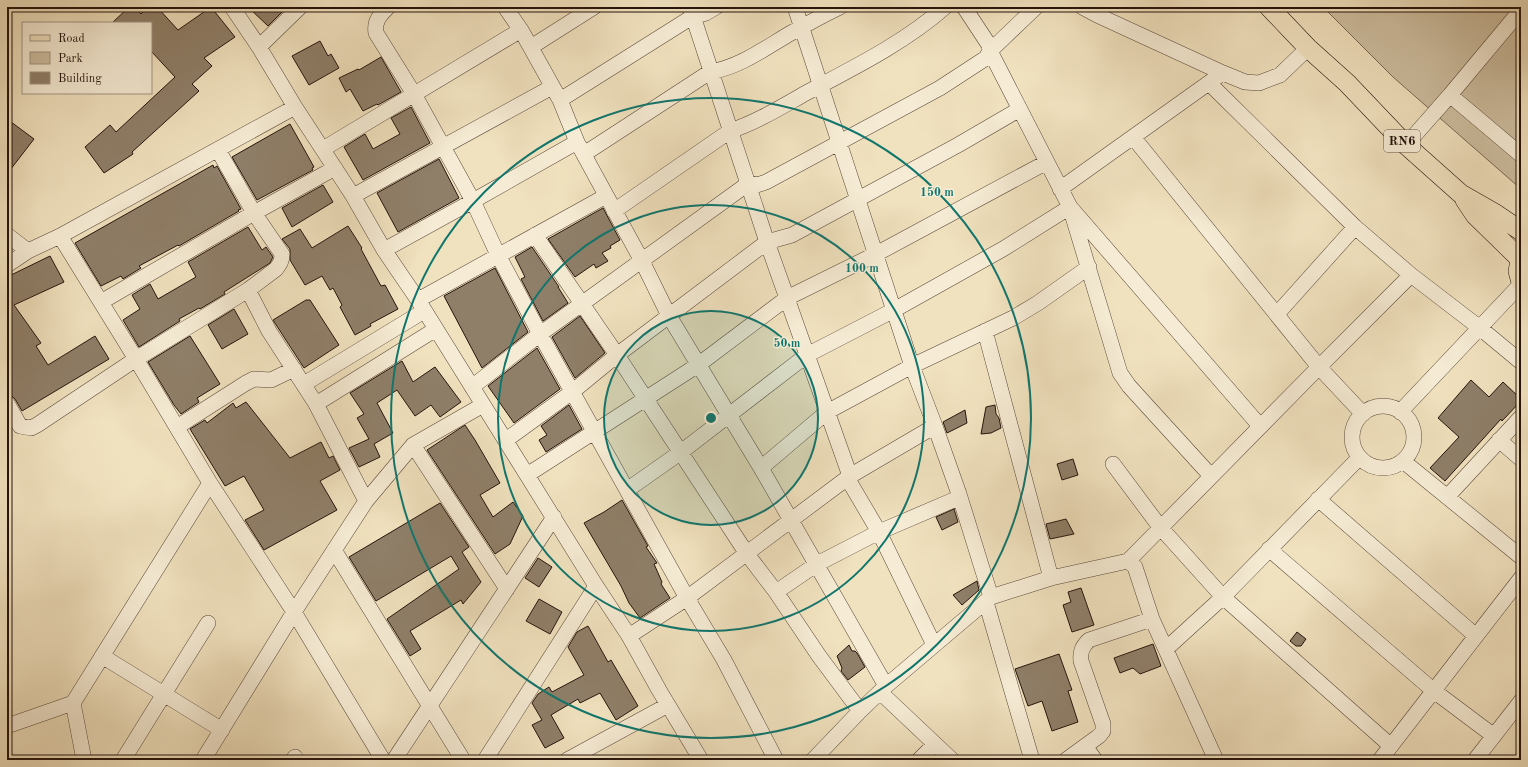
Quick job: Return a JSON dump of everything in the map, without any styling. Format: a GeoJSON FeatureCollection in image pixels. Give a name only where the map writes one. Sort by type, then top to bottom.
{"type":"FeatureCollection","features":[{"type":"Feature","properties":{"kind":"main road","name":"RN6"},"geometry":{"type":"LineString","coordinates":[[1269,7],[1308,48],[1347,83],[1406,145],[1461,194],[1496,214],[1521,232]]}},
{"type":"Feature","properties":{"kind":"main road","name":"RN6"},"geometry":{"type":"LineString","coordinates":[[1461,194],[1475,215],[1520,258],[1518,271],[1521,283]]}},
{"type":"Feature","properties":{"kind":"street"},"geometry":{"type":"LineString","coordinates":[[232,7],[259,47],[295,107],[353,196],[384,250],[436,329],[596,586],[629,636],[701,760]]}},
{"type":"Feature","properties":{"kind":"street"},"geometry":{"type":"LineString","coordinates":[[259,47],[300,7]]}},
{"type":"Feature","properties":{"kind":"street"},"geometry":{"type":"LineString","coordinates":[[388,7],[378,18],[375,27],[376,33],[414,94],[473,201],[498,255],[540,334],[687,598],[724,660],[776,760]]}},
{"type":"Feature","properties":{"kind":"street"},"geometry":{"type":"LineString","coordinates":[[505,7],[521,30],[560,100],[581,148],[642,261],[669,316],[817,564],[883,689],[952,760]]}},
{"type":"Feature","properties":{"kind":"street"},"geometry":{"type":"LineString","coordinates":[[531,47],[594,7]]}},
{"type":"Feature","properties":{"kind":"street"},"geometry":{"type":"LineString","coordinates":[[560,100],[691,12],[706,13],[716,7]]}},
{"type":"Feature","properties":{"kind":"street"},"geometry":{"type":"LineString","coordinates":[[795,7],[912,366],[959,494],[1032,760]]}},
{"type":"Feature","properties":{"kind":"street"},"geometry":{"type":"LineString","coordinates":[[384,250],[473,201],[581,148],[710,72],[724,70],[740,63],[840,7]]}},
{"type":"Feature","properties":{"kind":"street"},"geometry":{"type":"LineString","coordinates":[[614,211],[730,130],[746,125],[820,86],[910,34],[945,7]]}},
{"type":"Feature","properties":{"kind":"street"},"geometry":{"type":"LineString","coordinates":[[964,7],[986,39],[990,51],[1070,208],[1120,373],[1129,386],[1211,476]]}},
{"type":"Feature","properties":{"kind":"street"},"geometry":{"type":"LineString","coordinates":[[749,183],[757,185],[766,182],[940,88],[986,58],[990,51],[1036,7]]}},
{"type":"Feature","properties":{"kind":"street"},"geometry":{"type":"LineString","coordinates":[[1082,7],[1099,11],[1223,73],[1245,82],[1259,83],[1280,75],[1308,48]]}},
{"type":"Feature","properties":{"kind":"street"},"geometry":{"type":"LineString","coordinates":[[1406,145],[1521,10]]}},
{"type":"Feature","properties":{"kind":"street"},"geometry":{"type":"LineString","coordinates":[[691,12],[787,298],[850,476],[849,481],[879,532],[934,645]]}},
{"type":"Feature","properties":{"kind":"street"},"geometry":{"type":"LineString","coordinates":[[323,149],[521,30]]}},
{"type":"Feature","properties":{"kind":"street"},"geometry":{"type":"LineString","coordinates":[[1060,189],[1223,73]]}},
{"type":"Feature","properties":{"kind":"street"},"geometry":{"type":"LineString","coordinates":[[1209,83],[1355,227],[1411,275],[1480,328],[1521,362]]}},
{"type":"Feature","properties":{"kind":"street"},"geometry":{"type":"LineString","coordinates":[[353,196],[552,87]]}},
{"type":"Feature","properties":{"kind":"street"},"geometry":{"type":"LineString","coordinates":[[1450,95],[1521,154]]}},
{"type":"Feature","properties":{"kind":"street"},"geometry":{"type":"LineString","coordinates":[[7,265],[28,251],[60,236],[295,107]]}},
{"type":"Feature","properties":{"kind":"street"},"geometry":{"type":"LineString","coordinates":[[506,440],[572,392],[617,354],[768,242],[792,235],[958,145],[1020,109]]}},
{"type":"Feature","properties":{"kind":"street"},"geometry":{"type":"LineString","coordinates":[[1134,137],[1319,367],[1363,414]]}},
{"type":"Feature","properties":{"kind":"street"},"geometry":{"type":"LineString","coordinates":[[7,403],[11,419],[20,426],[31,428],[136,359],[248,290],[276,269],[282,261],[282,254],[254,213],[218,150]]}},
{"type":"Feature","properties":{"kind":"street"},"geometry":{"type":"LineString","coordinates":[[527,475],[698,365],[787,298],[876,254],[1047,162]]}},
{"type":"Feature","properties":{"kind":"street"},"geometry":{"type":"LineString","coordinates":[[101,302],[254,213],[335,168]]}},
{"type":"Feature","properties":{"kind":"street"},"geometry":{"type":"LineString","coordinates":[[472,387],[540,334],[749,183]]}},
{"type":"Feature","properties":{"kind":"street"},"geometry":{"type":"LineString","coordinates":[[304,384],[498,255],[606,196]]}},
{"type":"Feature","properties":{"kind":"street"},"geometry":{"type":"LineString","coordinates":[[627,490],[681,452],[807,355],[894,310],[1003,249],[1070,208]]}},
{"type":"Feature","properties":{"kind":"street"},"geometry":{"type":"LineString","coordinates":[[1070,208],[1260,426]]}},
{"type":"Feature","properties":{"kind":"street"},"geometry":{"type":"LineString","coordinates":[[1277,314],[1355,227]]}},
{"type":"Feature","properties":{"kind":"street"},"geometry":{"type":"LineString","coordinates":[[7,235],[28,251]]}},
{"type":"Feature","properties":{"kind":"street"},"geometry":{"type":"LineString","coordinates":[[536,235],[617,354],[747,554],[776,592],[819,656],[860,711]]}},
{"type":"Feature","properties":{"kind":"street"},"geometry":{"type":"LineString","coordinates":[[60,236],[210,483],[294,612],[382,760]]}},
{"type":"Feature","properties":{"kind":"street"},"geometry":{"type":"LineString","coordinates":[[761,468],[827,412],[912,366],[1013,318],[1089,267]]}},
{"type":"Feature","properties":{"kind":"street"},"geometry":{"type":"LineString","coordinates":[[813,760],[883,689],[988,600],[1051,578],[1128,561],[1411,275]]}},
{"type":"Feature","properties":{"kind":"street"},"geometry":{"type":"LineString","coordinates":[[1400,412],[1521,283]]}},
{"type":"Feature","properties":{"kind":"street"},"geometry":{"type":"LineString","coordinates":[[248,290],[269,331],[316,404],[366,501]]}},
{"type":"Feature","properties":{"kind":"street"},"geometry":{"type":"LineString","coordinates":[[316,404],[436,329]]}},
{"type":"Feature","properties":{"kind":"street"},"geometry":{"type":"LineString","coordinates":[[985,331],[1051,578]]}},
{"type":"Feature","properties":{"kind":"street"},"geometry":{"type":"LineString","coordinates":[[177,427],[254,379],[272,380],[294,369]]}},
{"type":"Feature","properties":{"kind":"street"},"geometry":{"type":"LineString","coordinates":[[203,760],[294,612],[366,501],[413,445],[483,405]]}},
{"type":"Feature","properties":{"kind":"street"},"geometry":{"type":"LineString","coordinates":[[1377,407],[1389,408],[1400,412],[1411,424],[1414,440],[1412,448],[1403,461],[1388,468],[1380,468],[1373,467],[1359,458],[1355,451],[1352,435],[1354,427],[1363,414],[1377,407]]}},
{"type":"Feature","properties":{"kind":"street"},"geometry":{"type":"LineString","coordinates":[[1447,497],[1521,417]]}},
{"type":"Feature","properties":{"kind":"street"},"geometry":{"type":"LineString","coordinates":[[629,636],[687,598],[850,476],[935,426]]}},
{"type":"Feature","properties":{"kind":"street"},"geometry":{"type":"LineString","coordinates":[[1499,440],[1521,459]]}},
{"type":"Feature","properties":{"kind":"street"},"geometry":{"type":"LineString","coordinates":[[413,445],[507,588]]}},
{"type":"Feature","properties":{"kind":"street"},"geometry":{"type":"LineString","coordinates":[[1166,649],[1222,597],[1359,458]]}},
{"type":"Feature","properties":{"kind":"street"},"geometry":{"type":"LineString","coordinates":[[1403,461],[1521,557]]}},
{"type":"Feature","properties":{"kind":"street"},"geometry":{"type":"LineString","coordinates":[[1113,464],[1160,527],[1222,597],[1391,746]]}},
{"type":"Feature","properties":{"kind":"street"},"geometry":{"type":"LineString","coordinates":[[7,726],[73,703],[210,483]]}},
{"type":"Feature","properties":{"kind":"street"},"geometry":{"type":"LineString","coordinates":[[776,592],[817,564],[879,532],[956,499],[959,494]]}},
{"type":"Feature","properties":{"kind":"street"},"geometry":{"type":"LineString","coordinates":[[1318,499],[1476,636]]}},
{"type":"Feature","properties":{"kind":"street"},"geometry":{"type":"LineString","coordinates":[[394,760],[554,517]]}},
{"type":"Feature","properties":{"kind":"street"},"geometry":{"type":"LineString","coordinates":[[1269,549],[1434,690],[1494,736]]}},
{"type":"Feature","properties":{"kind":"street"},"geometry":{"type":"LineString","coordinates":[[334,550],[463,760]]}},
{"type":"Feature","properties":{"kind":"street"},"geometry":{"type":"LineString","coordinates":[[1128,561],[1135,567],[1152,618],[1216,760]]}},
{"type":"Feature","properties":{"kind":"street"},"geometry":{"type":"LineString","coordinates":[[1380,760],[1521,578]]}},
{"type":"Feature","properties":{"kind":"street"},"geometry":{"type":"LineString","coordinates":[[485,760],[596,586]]}},
{"type":"Feature","properties":{"kind":"street"},"geometry":{"type":"LineString","coordinates":[[1066,760],[1099,736],[1104,728],[1081,662],[1080,652],[1083,645],[1089,640],[1152,618]]}},
{"type":"Feature","properties":{"kind":"street"},"geometry":{"type":"LineString","coordinates":[[123,760],[208,622]]}},
{"type":"Feature","properties":{"kind":"street"},"geometry":{"type":"LineString","coordinates":[[102,656],[222,730]]}},
{"type":"Feature","properties":{"kind":"street"},"geometry":{"type":"LineString","coordinates":[[73,703],[84,760]]}},
{"type":"Feature","properties":{"kind":"street"},"geometry":{"type":"LineString","coordinates":[[1475,760],[1520,703]]}},
{"type":"Feature","properties":{"kind":"street"},"geometry":{"type":"LineString","coordinates":[[567,760],[668,705]]}},
{"type":"Feature","properties":{"kind":"street"},"geometry":{"type":"LineString","coordinates":[[919,760],[935,744]]}},
{"type":"Feature","properties":{"kind":"street"},"geometry":{"type":"LineString","coordinates":[[1085,746],[1095,760]]}},
{"type":"Feature","properties":{"kind":"green space"},"geometry":{"type":"Polygon","coordinates":[[[1323,7],[1521,7],[1521,189],[1393,77],[1323,7]]]}},
{"type":"Feature","properties":{"kind":"building"},"geometry":{"type":"Polygon","coordinates":[[[129,7],[135,7],[141,14],[148,7],[157,7],[178,30],[211,7],[235,37],[204,58],[212,66],[192,84],[199,91],[132,152],[133,154],[104,173],[85,147],[110,125],[116,132],[175,77],[152,52],[152,22],[113,22],[129,7]]]}},
{"type":"Feature","properties":{"kind":"building"},"geometry":{"type":"Polygon","coordinates":[[[248,7],[287,7],[268,26],[248,7]]]}},
{"type":"Feature","properties":{"kind":"building"},"geometry":{"type":"Polygon","coordinates":[[[320,41],[328,56],[331,54],[339,68],[309,85],[292,56],[320,41]]]}},
{"type":"Feature","properties":{"kind":"building"},"geometry":{"type":"Polygon","coordinates":[[[381,57],[401,92],[378,105],[377,104],[363,111],[350,89],[346,92],[339,78],[358,69],[359,70],[381,57]]]}},
{"type":"Feature","properties":{"kind":"building"},"geometry":{"type":"Polygon","coordinates":[[[411,107],[430,143],[363,180],[344,147],[365,134],[373,149],[400,134],[391,118],[411,107]]]}},
{"type":"Feature","properties":{"kind":"building"},"geometry":{"type":"Polygon","coordinates":[[[7,119],[34,139],[7,174],[7,119]]]}},
{"type":"Feature","properties":{"kind":"building"},"geometry":{"type":"Polygon","coordinates":[[[290,124],[314,167],[312,168],[313,170],[257,200],[232,157],[290,124]]]}},
{"type":"Feature","properties":{"kind":"building"},"geometry":{"type":"Polygon","coordinates":[[[439,159],[459,198],[398,232],[377,193],[439,159]]]}},
{"type":"Feature","properties":{"kind":"building"},"geometry":{"type":"Polygon","coordinates":[[[213,165],[214,168],[217,166],[241,209],[179,246],[178,245],[139,266],[141,268],[123,279],[121,276],[101,286],[75,243],[213,165]]]}},
{"type":"Feature","properties":{"kind":"building"},"geometry":{"type":"Polygon","coordinates":[[[323,185],[333,202],[292,227],[282,208],[323,185]]]}},
{"type":"Feature","properties":{"kind":"building"},"geometry":{"type":"Polygon","coordinates":[[[603,208],[620,240],[610,246],[611,248],[602,253],[608,261],[596,268],[594,264],[575,277],[548,239],[603,208]]]}},
{"type":"Feature","properties":{"kind":"building"},"geometry":{"type":"Polygon","coordinates":[[[348,226],[362,248],[361,249],[381,286],[385,285],[398,309],[370,324],[371,326],[355,335],[340,307],[342,305],[333,288],[330,290],[322,276],[305,285],[290,260],[290,249],[282,239],[300,229],[312,248],[348,226]]]}},
{"type":"Feature","properties":{"kind":"building"},"geometry":{"type":"Polygon","coordinates":[[[248,227],[262,250],[266,247],[273,257],[270,263],[224,292],[225,294],[200,309],[199,308],[179,319],[180,321],[139,347],[123,320],[140,309],[132,295],[150,284],[158,299],[196,277],[188,262],[248,227]]]}},
{"type":"Feature","properties":{"kind":"building"},"geometry":{"type":"Polygon","coordinates":[[[532,247],[568,303],[543,321],[521,279],[525,277],[515,257],[532,247]]]}},
{"type":"Feature","properties":{"kind":"building"},"geometry":{"type":"Polygon","coordinates":[[[50,256],[64,282],[14,305],[41,343],[36,346],[48,365],[95,336],[109,359],[22,411],[15,399],[7,392],[7,277],[50,256]]]}},
{"type":"Feature","properties":{"kind":"building"},"geometry":{"type":"Polygon","coordinates":[[[495,268],[528,332],[482,368],[444,296],[495,268]]]}},
{"type":"Feature","properties":{"kind":"building"},"geometry":{"type":"Polygon","coordinates":[[[306,300],[310,300],[339,345],[304,368],[273,320],[306,300]]]}},
{"type":"Feature","properties":{"kind":"building"},"geometry":{"type":"Polygon","coordinates":[[[234,309],[248,334],[222,349],[208,325],[234,309]]]}},
{"type":"Feature","properties":{"kind":"building"},"geometry":{"type":"Polygon","coordinates":[[[580,316],[605,353],[575,378],[552,337],[580,316]]]}},
{"type":"Feature","properties":{"kind":"building"},"geometry":{"type":"Polygon","coordinates":[[[190,336],[220,384],[197,398],[199,402],[181,414],[148,362],[190,336]]]}},
{"type":"Feature","properties":{"kind":"building"},"geometry":{"type":"Polygon","coordinates":[[[537,348],[560,389],[514,423],[488,386],[537,348]]]}},
{"type":"Feature","properties":{"kind":"building"},"geometry":{"type":"Polygon","coordinates":[[[402,361],[413,382],[435,367],[461,402],[440,417],[431,405],[415,416],[397,390],[377,403],[393,433],[374,444],[380,457],[359,467],[349,448],[369,439],[357,418],[364,414],[350,393],[402,361]]]}},
{"type":"Feature","properties":{"kind":"building"},"geometry":{"type":"Polygon","coordinates":[[[1471,380],[1489,397],[1503,382],[1521,399],[1521,401],[1502,421],[1501,419],[1445,481],[1430,468],[1459,437],[1438,418],[1471,380]]]}},
{"type":"Feature","properties":{"kind":"building"},"geometry":{"type":"Polygon","coordinates":[[[246,402],[290,458],[321,442],[329,458],[333,456],[340,470],[320,481],[337,510],[264,550],[245,520],[264,510],[244,476],[225,486],[190,429],[205,420],[207,423],[233,403],[236,408],[246,402]]]}},
{"type":"Feature","properties":{"kind":"building"},"geometry":{"type":"Polygon","coordinates":[[[569,405],[582,429],[546,452],[539,440],[547,435],[541,426],[569,405]]]}},
{"type":"Feature","properties":{"kind":"building"},"geometry":{"type":"Polygon","coordinates":[[[995,405],[996,414],[999,418],[1001,428],[991,433],[981,434],[986,407],[995,405]]]}},
{"type":"Feature","properties":{"kind":"building"},"geometry":{"type":"Polygon","coordinates":[[[965,410],[967,423],[947,433],[943,422],[965,410]]]}},
{"type":"Feature","properties":{"kind":"building"},"geometry":{"type":"Polygon","coordinates":[[[465,425],[500,483],[480,495],[493,517],[513,502],[523,516],[510,544],[495,554],[427,450],[465,425]]]}},
{"type":"Feature","properties":{"kind":"building"},"geometry":{"type":"Polygon","coordinates":[[[1073,459],[1078,475],[1062,480],[1057,464],[1073,459]]]}},
{"type":"Feature","properties":{"kind":"building"},"geometry":{"type":"Polygon","coordinates":[[[622,500],[648,546],[646,547],[657,563],[654,564],[662,582],[661,584],[670,598],[640,618],[629,603],[621,586],[584,523],[622,500]]]}},
{"type":"Feature","properties":{"kind":"building"},"geometry":{"type":"Polygon","coordinates":[[[440,503],[469,547],[462,552],[481,582],[463,604],[461,600],[410,631],[421,649],[410,656],[387,619],[459,569],[451,556],[376,601],[349,557],[440,503]]]}},
{"type":"Feature","properties":{"kind":"building"},"geometry":{"type":"Polygon","coordinates":[[[954,509],[958,522],[942,530],[936,517],[954,509]]]}},
{"type":"Feature","properties":{"kind":"building"},"geometry":{"type":"Polygon","coordinates":[[[1066,519],[1074,534],[1050,539],[1046,524],[1066,519]]]}},
{"type":"Feature","properties":{"kind":"building"},"geometry":{"type":"Polygon","coordinates":[[[538,558],[552,567],[539,587],[525,578],[538,558]]]}},
{"type":"Feature","properties":{"kind":"building"},"geometry":{"type":"Polygon","coordinates":[[[977,581],[979,590],[962,605],[953,595],[977,581]]]}},
{"type":"Feature","properties":{"kind":"building"},"geometry":{"type":"Polygon","coordinates":[[[1081,588],[1094,625],[1072,632],[1063,605],[1071,602],[1068,592],[1081,588]]]}},
{"type":"Feature","properties":{"kind":"building"},"geometry":{"type":"Polygon","coordinates":[[[539,599],[562,612],[550,634],[526,621],[539,599]]]}},
{"type":"Feature","properties":{"kind":"building"},"geometry":{"type":"Polygon","coordinates":[[[588,626],[608,662],[611,660],[638,706],[616,720],[600,693],[580,703],[578,699],[551,715],[564,738],[545,748],[532,725],[542,720],[532,703],[538,694],[549,687],[552,692],[584,675],[568,647],[577,632],[588,626]]]}},
{"type":"Feature","properties":{"kind":"building"},"geometry":{"type":"Polygon","coordinates":[[[1297,632],[1306,639],[1301,646],[1296,646],[1290,641],[1297,632]]]}},
{"type":"Feature","properties":{"kind":"building"},"geometry":{"type":"Polygon","coordinates":[[[1153,644],[1161,666],[1140,674],[1133,668],[1120,673],[1114,658],[1153,644]]]}},
{"type":"Feature","properties":{"kind":"building"},"geometry":{"type":"Polygon","coordinates":[[[849,645],[852,651],[857,653],[865,667],[848,680],[841,671],[842,668],[837,656],[849,645]]]}},
{"type":"Feature","properties":{"kind":"building"},"geometry":{"type":"Polygon","coordinates":[[[1059,654],[1072,690],[1068,691],[1078,722],[1052,731],[1042,701],[1028,706],[1015,669],[1059,654]]]}}]}
